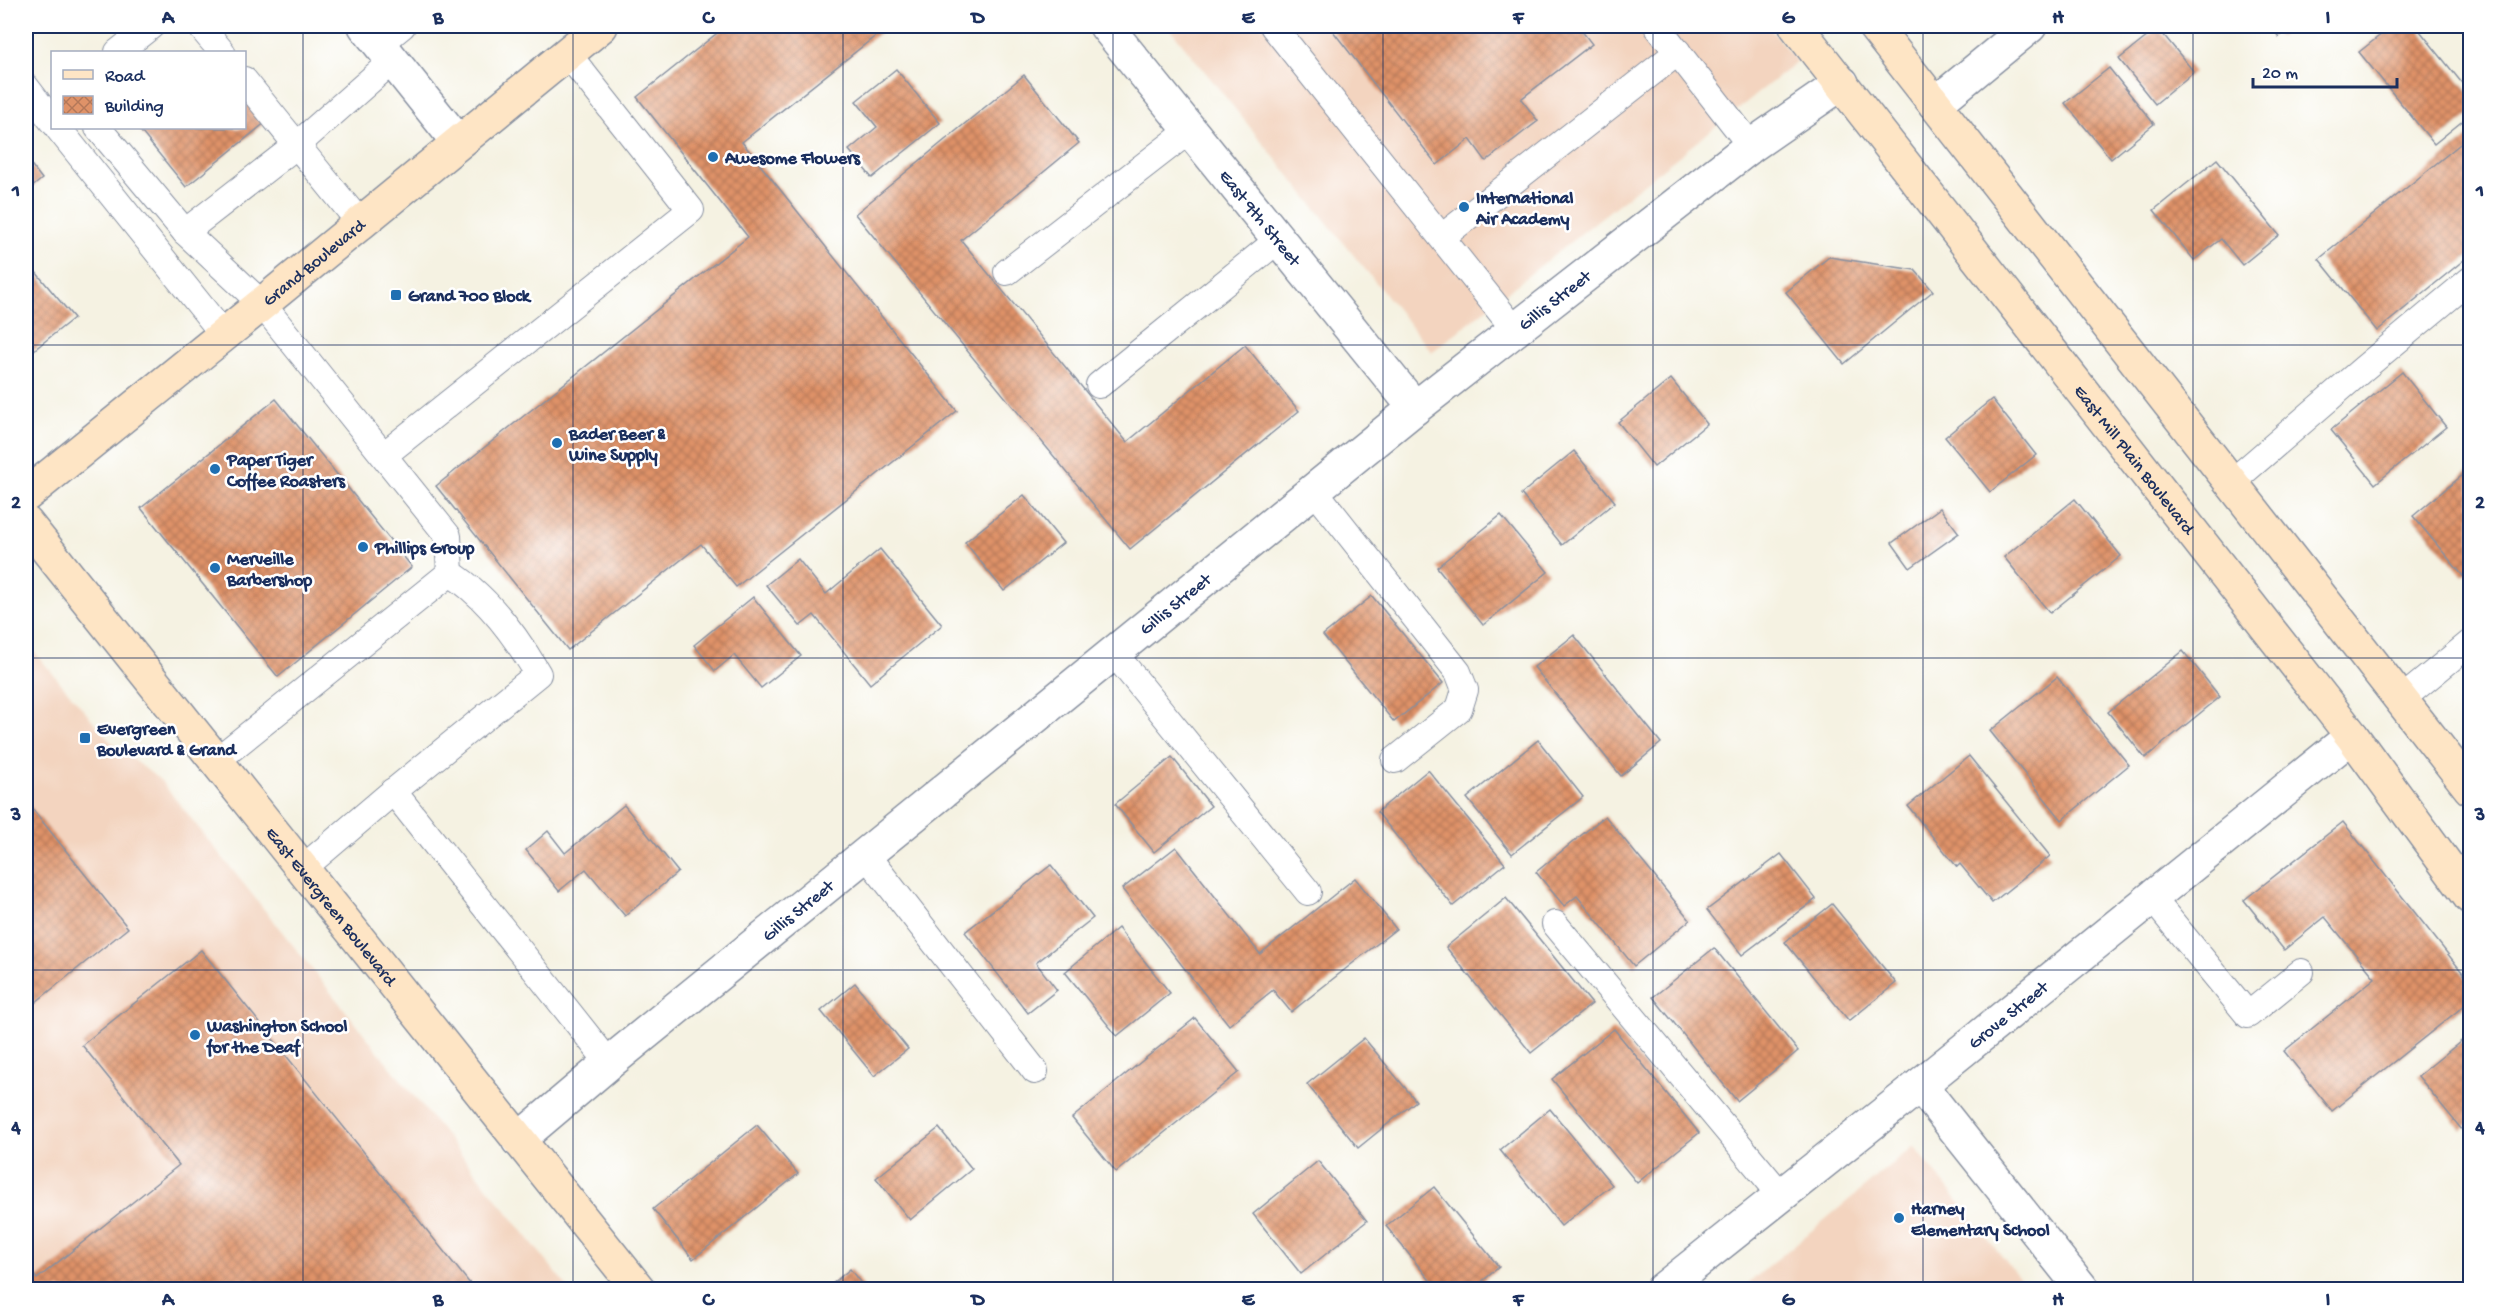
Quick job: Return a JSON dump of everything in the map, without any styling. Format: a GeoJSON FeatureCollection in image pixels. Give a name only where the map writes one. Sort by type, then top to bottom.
{"type":"FeatureCollection","features":[{"type":"Feature","properties":{"kind":"main road","name":"Grand Boulevard"},"geometry":{"type":"LineString","coordinates":[[26,495],[600,26]]}},
{"type":"Feature","properties":{"kind":"main road","name":"East Mill Plain Boulevard"},"geometry":{"type":"LineString","coordinates":[[1796,26],[2352,736],[2470,897]]}},
{"type":"Feature","properties":{"kind":"main road"},"geometry":{"type":"LineString","coordinates":[[1874,26],[2470,788]]}},
{"type":"Feature","properties":{"kind":"main road","name":"East Evergreen Boulevard"},"geometry":{"type":"LineString","coordinates":[[26,523],[301,870],[639,1290]]}},
{"type":"Feature","properties":{"kind":"street","name":"East 9th Street"},"geometry":{"type":"LineString","coordinates":[[1106,26],[1415,408]]}},
{"type":"Feature","properties":{"kind":"street"},"geometry":{"type":"LineString","coordinates":[[1935,105],[2030,26]]}},
{"type":"Feature","properties":{"kind":"street"},"geometry":{"type":"LineString","coordinates":[[385,39],[458,142]]}},
{"type":"Feature","properties":{"kind":"street","name":"Gillis Street"},"geometry":{"type":"LineString","coordinates":[[518,1140],[609,1063],[1415,408],[1750,146],[1842,83]]}},
{"type":"Feature","properties":{"kind":"street","name":"Grove Street"},"geometry":{"type":"LineString","coordinates":[[1662,1290],[2352,736]]}},
{"type":"Feature","properties":{"kind":"street"},"geometry":{"type":"LineString","coordinates":[[1920,1085],[2083,1290]]}},
{"type":"Feature","properties":{"kind":"lane"},"geometry":{"type":"LineString","coordinates":[[119,51],[151,26]]}},
{"type":"Feature","properties":{"kind":"lane"},"geometry":{"type":"LineString","coordinates":[[200,26],[221,51]]}},
{"type":"Feature","properties":{"kind":"lane"},"geometry":{"type":"LineString","coordinates":[[1273,26],[1515,330]]}},
{"type":"Feature","properties":{"kind":"lane"},"geometry":{"type":"LineString","coordinates":[[1657,26],[1750,146]]}},
{"type":"Feature","properties":{"kind":"lane"},"geometry":{"type":"LineString","coordinates":[[185,232],[297,145],[385,39]]}},
{"type":"Feature","properties":{"kind":"lane"},"geometry":{"type":"LineString","coordinates":[[1442,237],[1678,52]]}},
{"type":"Feature","properties":{"kind":"lane"},"geometry":{"type":"LineString","coordinates":[[384,455],[691,210],[567,53]]}},
{"type":"Feature","properties":{"kind":"lane"},"geometry":{"type":"LineString","coordinates":[[246,82],[360,223]]}},
{"type":"Feature","properties":{"kind":"lane"},"geometry":{"type":"LineString","coordinates":[[26,87],[51,120]]}},
{"type":"Feature","properties":{"kind":"lane"},"geometry":{"type":"LineString","coordinates":[[59,129],[224,335]]}},
{"type":"Feature","properties":{"kind":"lane"},"geometry":{"type":"LineString","coordinates":[[99,129],[185,232],[262,304],[384,455],[448,536],[450,573]]}},
{"type":"Feature","properties":{"kind":"lane"},"geometry":{"type":"LineString","coordinates":[[1007,272],[1190,130]]}},
{"type":"Feature","properties":{"kind":"lane"},"geometry":{"type":"LineString","coordinates":[[1099,385],[1278,240]]}},
{"type":"Feature","properties":{"kind":"lane"},"geometry":{"type":"LineString","coordinates":[[2232,482],[2470,280]]}},
{"type":"Feature","properties":{"kind":"lane"},"geometry":{"type":"LineString","coordinates":[[1314,490],[1458,672],[1465,690],[1459,709],[1395,760]]}},
{"type":"Feature","properties":{"kind":"lane"},"geometry":{"type":"LineString","coordinates":[[301,870],[393,791],[538,674],[523,648],[494,611],[469,585],[450,573]]}},
{"type":"Feature","properties":{"kind":"lane"},"geometry":{"type":"LineString","coordinates":[[216,761],[450,573]]}},
{"type":"Feature","properties":{"kind":"lane"},"geometry":{"type":"LineString","coordinates":[[2402,699],[2470,643]]}},
{"type":"Feature","properties":{"kind":"lane"},"geometry":{"type":"LineString","coordinates":[[1114,653],[1308,892]]}},
{"type":"Feature","properties":{"kind":"lane"},"geometry":{"type":"LineString","coordinates":[[393,791],[609,1063]]}},
{"type":"Feature","properties":{"kind":"lane"},"geometry":{"type":"LineString","coordinates":[[866,855],[1035,1071]]}},
{"type":"Feature","properties":{"kind":"lane"},"geometry":{"type":"LineString","coordinates":[[2152,898],[2248,1015],[2301,972]]}},
{"type":"Feature","properties":{"kind":"lane"},"geometry":{"type":"LineString","coordinates":[[1555,924],[1781,1195]]}},
{"type":"Feature","properties":{"kind":"shaded area","name":"International Air Academy"},"geometry":{"type":"Polygon","coordinates":[[[1168,26],[1768,26],[1797,62],[1432,352],[1168,26]]]}},
{"type":"Feature","properties":{"kind":"shaded area","name":"Washington School for the Deaf"},"geometry":{"type":"Polygon","coordinates":[[[26,642],[110,741],[161,781],[569,1289],[26,1289],[26,642]]]}},
{"type":"Feature","properties":{"kind":"shaded area","name":"Harney Elementary School"},"geometry":{"type":"Polygon","coordinates":[[[1914,1146],[2028,1289],[1741,1289],[1914,1146]]]}},
{"type":"Feature","properties":{"kind":"building"},"geometry":{"type":"Polygon","coordinates":[[[726,26],[888,26],[742,142],[957,411],[736,587],[701,544],[568,650],[436,486],[748,237],[637,97],[726,26]]]}},
{"type":"Feature","properties":{"kind":"building"},"geometry":{"type":"Polygon","coordinates":[[[1329,26],[1578,26],[1592,44],[1521,99],[1538,121],[1486,161],[1470,139],[1437,165],[1329,26]]]}},
{"type":"Feature","properties":{"kind":"building"},"geometry":{"type":"Polygon","coordinates":[[[2270,26],[2293,26],[2279,37],[2270,26]]]}},
{"type":"Feature","properties":{"kind":"building"},"geometry":{"type":"Polygon","coordinates":[[[2392,26],[2416,26],[2470,93],[2470,115],[2434,144],[2359,52],[2392,26]]]}},
{"type":"Feature","properties":{"kind":"building"},"geometry":{"type":"Polygon","coordinates":[[[2158,28],[2194,72],[2155,104],[2119,59],[2158,28]]]}},
{"type":"Feature","properties":{"kind":"building"},"geometry":{"type":"Polygon","coordinates":[[[2109,68],[2154,124],[2111,159],[2065,103],[2109,68]]]}},
{"type":"Feature","properties":{"kind":"building"},"geometry":{"type":"Polygon","coordinates":[[[896,69],[940,123],[872,178],[849,150],[877,127],[856,101],[896,69]]]}},
{"type":"Feature","properties":{"kind":"building"},"geometry":{"type":"Polygon","coordinates":[[[1024,75],[1079,143],[961,240],[1127,442],[1245,345],[1299,411],[1130,549],[855,214],[1024,75]]]}},
{"type":"Feature","properties":{"kind":"building"},"geometry":{"type":"Polygon","coordinates":[[[246,97],[266,122],[186,187],[139,129],[246,129],[246,97]]]}},
{"type":"Feature","properties":{"kind":"building"},"geometry":{"type":"Polygon","coordinates":[[[2470,136],[2470,255],[2377,331],[2319,259],[2470,136]]]}},
{"type":"Feature","properties":{"kind":"building"},"geometry":{"type":"Polygon","coordinates":[[[26,158],[42,179],[26,192],[26,158]]]}},
{"type":"Feature","properties":{"kind":"building"},"geometry":{"type":"Polygon","coordinates":[[[2217,159],[2279,235],[2242,265],[2221,239],[2194,260],[2154,210],[2217,159]]]}},
{"type":"Feature","properties":{"kind":"building"},"geometry":{"type":"Polygon","coordinates":[[[1829,257],[1915,270],[1933,291],[1844,364],[1786,292],[1829,257]]]}},
{"type":"Feature","properties":{"kind":"building"},"geometry":{"type":"Polygon","coordinates":[[[30,265],[74,318],[29,354],[26,350],[26,268],[30,265]]]}},
{"type":"Feature","properties":{"kind":"building"},"geometry":{"type":"Polygon","coordinates":[[[2402,372],[2446,427],[2375,484],[2331,430],[2402,372]]]}},
{"type":"Feature","properties":{"kind":"building"},"geometry":{"type":"Polygon","coordinates":[[[1671,379],[1707,424],[1654,467],[1618,422],[1671,379]]]}},
{"type":"Feature","properties":{"kind":"building"},"geometry":{"type":"Polygon","coordinates":[[[276,399],[412,567],[278,677],[141,508],[276,399]]]}},
{"type":"Feature","properties":{"kind":"building"},"geometry":{"type":"Polygon","coordinates":[[[1992,399],[2036,455],[1990,492],[1945,437],[1992,399]]]}},
{"type":"Feature","properties":{"kind":"building"},"geometry":{"type":"Polygon","coordinates":[[[1574,451],[1615,502],[1562,545],[1521,494],[1574,451]]]}},
{"type":"Feature","properties":{"kind":"building"},"geometry":{"type":"Polygon","coordinates":[[[2470,469],[2470,570],[2463,576],[2413,516],[2470,469]]]}},
{"type":"Feature","properties":{"kind":"building"},"geometry":{"type":"Polygon","coordinates":[[[1024,495],[1063,543],[1004,591],[965,542],[1024,495]]]}},
{"type":"Feature","properties":{"kind":"building"},"geometry":{"type":"Polygon","coordinates":[[[2075,499],[2121,556],[2050,613],[2004,557],[2075,499]]]}},
{"type":"Feature","properties":{"kind":"building"},"geometry":{"type":"Polygon","coordinates":[[[1940,508],[1959,533],[1910,568],[1892,543],[1940,508]]]}},
{"type":"Feature","properties":{"kind":"building"},"geometry":{"type":"Polygon","coordinates":[[[1501,515],[1548,572],[1483,625],[1437,567],[1501,515]]]}},
{"type":"Feature","properties":{"kind":"building"},"geometry":{"type":"Polygon","coordinates":[[[880,549],[942,625],[870,684],[814,615],[800,626],[766,585],[798,559],[826,594],[880,549]]]}},
{"type":"Feature","properties":{"kind":"building"},"geometry":{"type":"Polygon","coordinates":[[[1372,596],[1443,683],[1394,722],[1323,635],[1372,596]]]}},
{"type":"Feature","properties":{"kind":"building"},"geometry":{"type":"Polygon","coordinates":[[[753,597],[801,656],[761,688],[734,655],[715,671],[694,645],[753,597]]]}},
{"type":"Feature","properties":{"kind":"building"},"geometry":{"type":"Polygon","coordinates":[[[1574,635],[1661,743],[1621,776],[1534,667],[1574,635]]]}},
{"type":"Feature","properties":{"kind":"building"},"geometry":{"type":"Polygon","coordinates":[[[2183,651],[2220,697],[2145,758],[2108,712],[2183,651]]]}},
{"type":"Feature","properties":{"kind":"building"},"geometry":{"type":"Polygon","coordinates":[[[2057,677],[2129,765],[2062,820],[1990,731],[2057,677]]]}},
{"type":"Feature","properties":{"kind":"building"},"geometry":{"type":"Polygon","coordinates":[[[1538,740],[1583,797],[1512,854],[1467,798],[1538,740]]]}},
{"type":"Feature","properties":{"kind":"building"},"geometry":{"type":"Polygon","coordinates":[[[1969,756],[2050,856],[1992,903],[1960,864],[1957,867],[1908,806],[1969,756]]]}},
{"type":"Feature","properties":{"kind":"building"},"geometry":{"type":"Polygon","coordinates":[[[1172,757],[1211,806],[1154,852],[1115,804],[1172,757]]]}},
{"type":"Feature","properties":{"kind":"building"},"geometry":{"type":"Polygon","coordinates":[[[1428,770],[1505,864],[1453,906],[1377,812],[1428,770]]]}},
{"type":"Feature","properties":{"kind":"building"},"geometry":{"type":"Polygon","coordinates":[[[26,801],[128,928],[26,1010],[26,801]]]}},
{"type":"Feature","properties":{"kind":"building"},"geometry":{"type":"Polygon","coordinates":[[[624,805],[678,872],[625,916],[586,869],[559,891],[526,850],[548,831],[565,853],[624,805]]]}},
{"type":"Feature","properties":{"kind":"building"},"geometry":{"type":"Polygon","coordinates":[[[1605,816],[1690,920],[1634,966],[1577,896],[1564,906],[1536,872],[1605,816]]]}},
{"type":"Feature","properties":{"kind":"building"},"geometry":{"type":"Polygon","coordinates":[[[2343,822],[2470,982],[2470,1001],[2332,1111],[2284,1051],[2375,978],[2325,917],[2284,950],[2244,900],[2343,822]]]}},
{"type":"Feature","properties":{"kind":"building"},"geometry":{"type":"Polygon","coordinates":[[[1176,847],[1260,954],[1355,878],[1396,929],[1291,1012],[1273,990],[1229,1025],[1122,889],[1176,847]]]}},
{"type":"Feature","properties":{"kind":"building"},"geometry":{"type":"Polygon","coordinates":[[[1781,854],[1816,899],[1742,955],[1707,910],[1781,854]]]}},
{"type":"Feature","properties":{"kind":"building"},"geometry":{"type":"Polygon","coordinates":[[[1051,865],[1093,918],[1036,963],[1057,990],[1028,1013],[965,932],[1051,865]]]}},
{"type":"Feature","properties":{"kind":"building"},"geometry":{"type":"Polygon","coordinates":[[[1506,898],[1592,1004],[1531,1053],[1446,947],[1506,898]]]}},
{"type":"Feature","properties":{"kind":"building"},"geometry":{"type":"Polygon","coordinates":[[[1832,904],[1896,983],[1849,1021],[1785,942],[1832,904]]]}},
{"type":"Feature","properties":{"kind":"building"},"geometry":{"type":"Polygon","coordinates":[[[1118,928],[1170,993],[1117,1036],[1065,972],[1118,928]]]}},
{"type":"Feature","properties":{"kind":"building"},"geometry":{"type":"Polygon","coordinates":[[[1714,948],[1798,1051],[1737,1101],[1653,997],[1714,948]]]}},
{"type":"Feature","properties":{"kind":"building"},"geometry":{"type":"Polygon","coordinates":[[[201,950],[475,1290],[26,1290],[26,1265],[37,1279],[179,1165],[82,1045],[201,950]]]}},
{"type":"Feature","properties":{"kind":"building"},"geometry":{"type":"Polygon","coordinates":[[[855,983],[908,1049],[874,1076],[821,1011],[855,983]]]}},
{"type":"Feature","properties":{"kind":"building"},"geometry":{"type":"Polygon","coordinates":[[[1195,1018],[1239,1072],[1116,1172],[1072,1118],[1195,1018]]]}},
{"type":"Feature","properties":{"kind":"building"},"geometry":{"type":"Polygon","coordinates":[[[1614,1029],[1699,1133],[1637,1183],[1552,1079],[1614,1029]]]}},
{"type":"Feature","properties":{"kind":"building"},"geometry":{"type":"Polygon","coordinates":[[[2470,1034],[2470,1123],[2462,1130],[2418,1076],[2470,1034]]]}},
{"type":"Feature","properties":{"kind":"building"},"geometry":{"type":"Polygon","coordinates":[[[1364,1038],[1416,1101],[1358,1148],[1307,1084],[1364,1038]]]}},
{"type":"Feature","properties":{"kind":"building"},"geometry":{"type":"Polygon","coordinates":[[[1550,1109],[1612,1185],[1561,1226],[1500,1150],[1550,1109]]]}},
{"type":"Feature","properties":{"kind":"building"},"geometry":{"type":"Polygon","coordinates":[[[757,1125],[798,1174],[693,1259],[653,1209],[757,1125]]]}},
{"type":"Feature","properties":{"kind":"building"},"geometry":{"type":"Polygon","coordinates":[[[939,1128],[972,1169],[910,1220],[876,1178],[939,1128]]]}},
{"type":"Feature","properties":{"kind":"building"},"geometry":{"type":"Polygon","coordinates":[[[1318,1161],[1367,1221],[1301,1274],[1253,1214],[1318,1161]]]}},
{"type":"Feature","properties":{"kind":"building"},"geometry":{"type":"Polygon","coordinates":[[[1434,1187],[1499,1267],[1472,1290],[1438,1290],[1386,1226],[1434,1187]]]}},
{"type":"Feature","properties":{"kind":"building"},"geometry":{"type":"Polygon","coordinates":[[[850,1269],[866,1290],[825,1290],[850,1269]]]}},
{"type":"Feature","properties":{"kind":"place","name":"Awesome Flowers"},"geometry":{"type":"Point","coordinates":[713,157]}},
{"type":"Feature","properties":{"kind":"place","name":"International Air Academy"},"geometry":{"type":"Point","coordinates":[1464,207]}},
{"type":"Feature","properties":{"kind":"place","name":"Grand 700 Block"},"geometry":{"type":"Point","coordinates":[396,295]}},
{"type":"Feature","properties":{"kind":"place","name":"Bader Beer & Wine Supply"},"geometry":{"type":"Point","coordinates":[557,443]}},
{"type":"Feature","properties":{"kind":"place","name":"Paper Tiger Coffee Roasters"},"geometry":{"type":"Point","coordinates":[215,469]}},
{"type":"Feature","properties":{"kind":"place","name":"Phillips Group"},"geometry":{"type":"Point","coordinates":[363,547]}},
{"type":"Feature","properties":{"kind":"place","name":"Merveille Barbershop"},"geometry":{"type":"Point","coordinates":[215,568]}},
{"type":"Feature","properties":{"kind":"place","name":"Evergreen Boulevard & Grand"},"geometry":{"type":"Point","coordinates":[85,738]}},
{"type":"Feature","properties":{"kind":"place","name":"Washington School for the Deaf"},"geometry":{"type":"Point","coordinates":[195,1035]}},
{"type":"Feature","properties":{"kind":"place","name":"Harney Elementary School"},"geometry":{"type":"Point","coordinates":[1899,1218]}}]}
